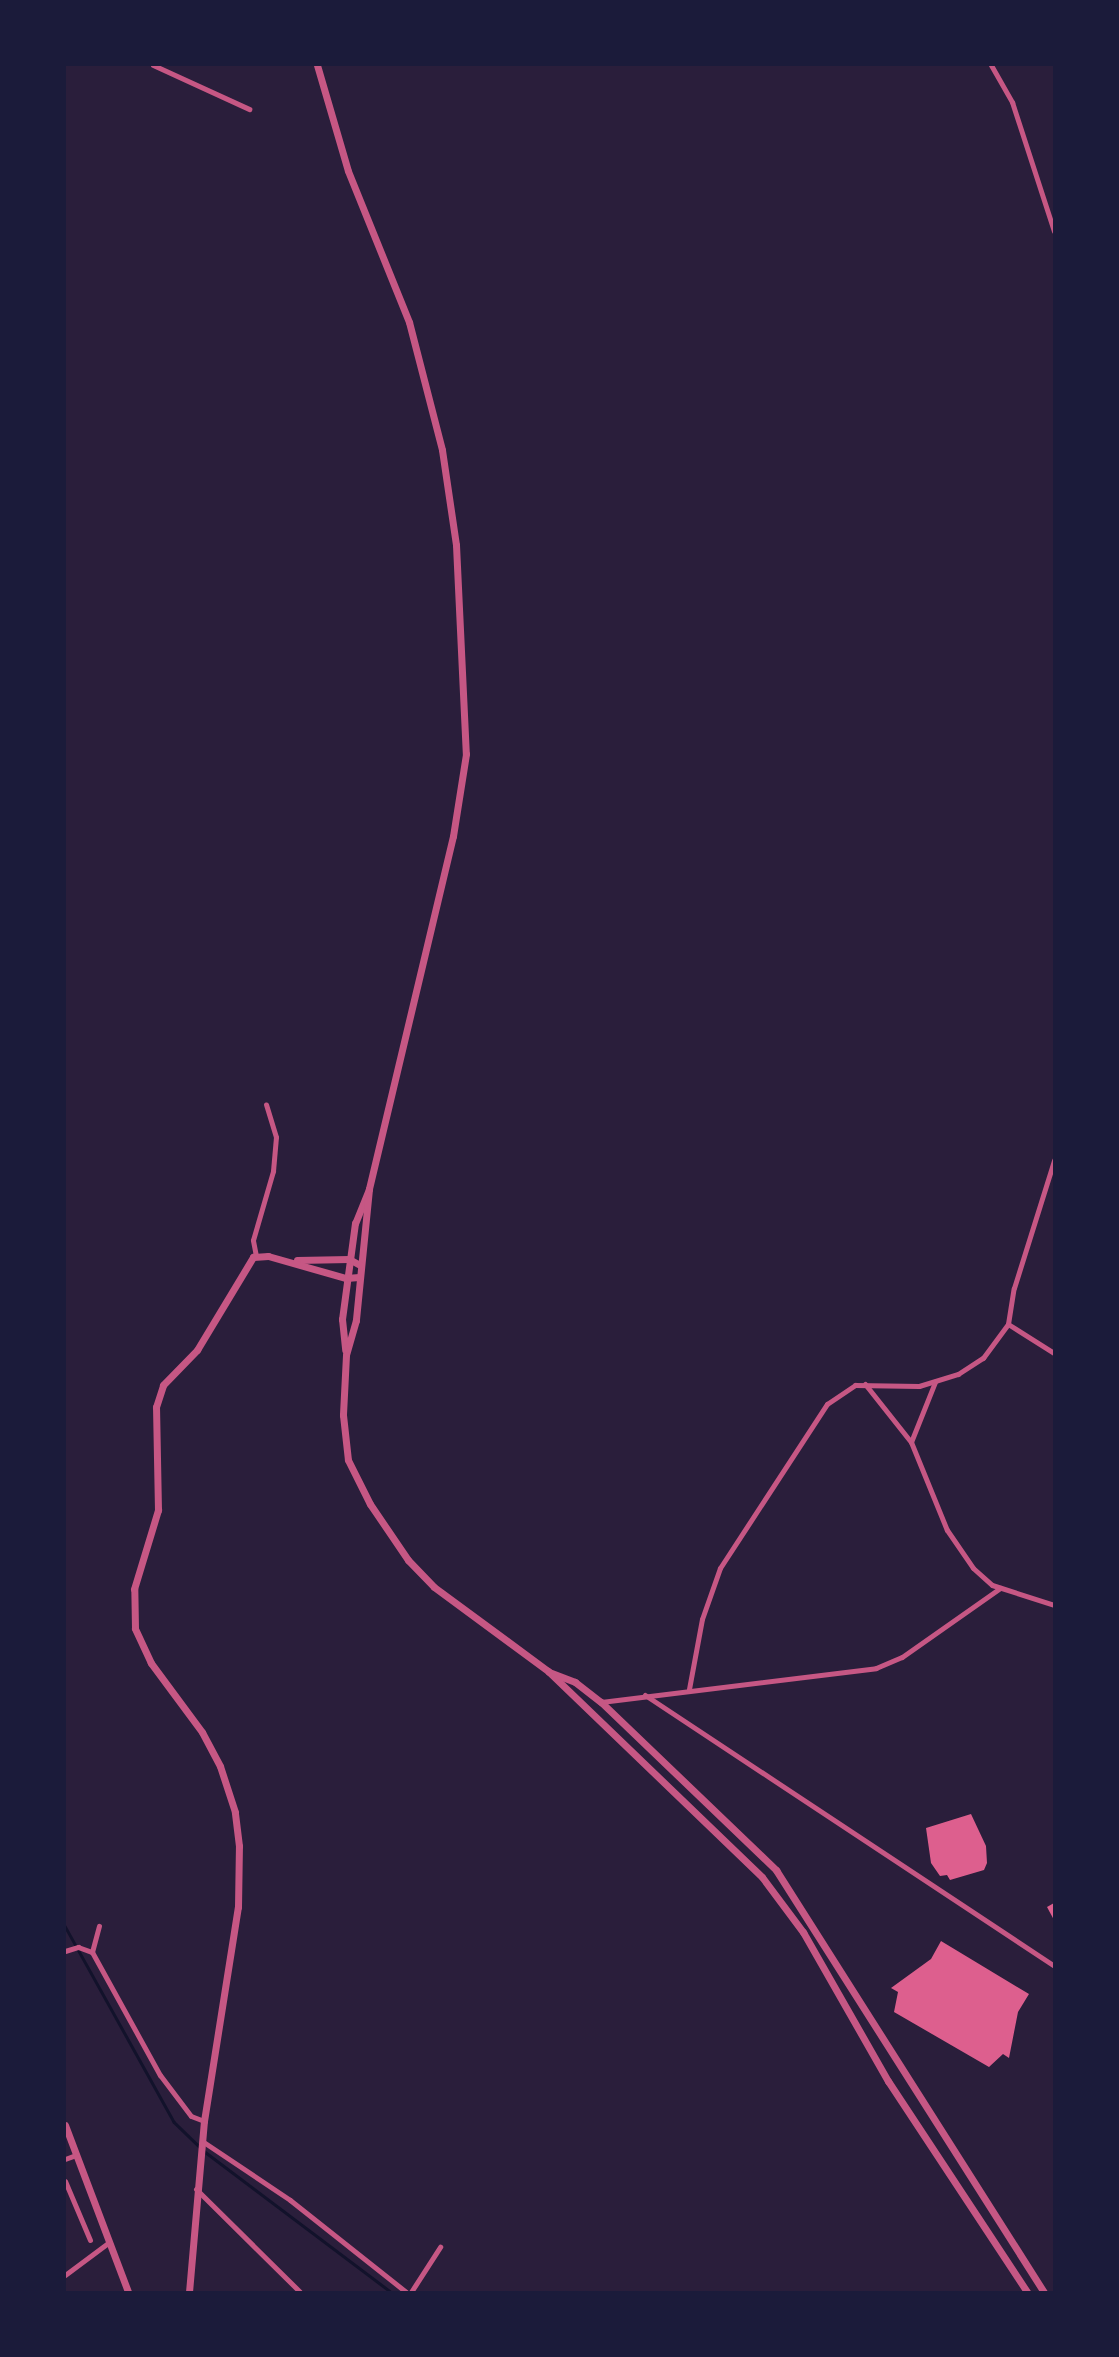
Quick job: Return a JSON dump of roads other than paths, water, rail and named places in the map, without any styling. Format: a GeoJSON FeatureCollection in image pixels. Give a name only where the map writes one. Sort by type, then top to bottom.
{"type":"FeatureCollection","features":[{"type":"Feature","properties":{"kind":"street"},"geometry":{"type":"LineString","coordinates":[[152,65],[250,109]]}},
{"type":"Feature","properties":{"kind":"street"},"geometry":{"type":"LineString","coordinates":[[317,65],[348,171],[394,281],[422,366],[452,504],[460,634],[463,792],[369,1189],[356,1320],[346,1355]]}},
{"type":"Feature","properties":{"kind":"street"},"geometry":{"type":"LineString","coordinates":[[991,65],[1012,103],[1054,232]]}},
{"type":"Feature","properties":{"kind":"street"},"geometry":{"type":"LineString","coordinates":[[256,1256],[253,1240],[273,1171],[276,1138],[266,1104]]}},
{"type":"Feature","properties":{"kind":"street"},"geometry":{"type":"LineString","coordinates":[[689,1689],[704,1610],[723,1561],[821,1411],[843,1390],[865,1384],[904,1387],[935,1382],[971,1368],[1008,1324],[1016,1278],[1054,1160]]}},
{"type":"Feature","properties":{"kind":"street"},"geometry":{"type":"LineString","coordinates":[[369,1189],[355,1223],[342,1319],[346,1355],[345,1447],[355,1475],[389,1535],[434,1587],[548,1671],[762,1877],[803,1932],[863,2037],[1027,2292]]}},
{"type":"Feature","properties":{"kind":"street"},"geometry":{"type":"LineString","coordinates":[[189,2292],[204,2121],[238,1907],[237,1820],[212,1750],[143,1649],[132,1604],[158,1510],[158,1396],[170,1376],[197,1350],[247,1262],[256,1256],[289,1260],[349,1259],[360,1265]]}},
{"type":"Feature","properties":{"kind":"street"},"geometry":{"type":"LineString","coordinates":[[289,1260],[346,1278],[359,1277]]}},
{"type":"Feature","properties":{"kind":"street"},"geometry":{"type":"LineString","coordinates":[[1008,1324],[1054,1353]]}},
{"type":"Feature","properties":{"kind":"street"},"geometry":{"type":"LineString","coordinates":[[911,1442],[935,1382]]}},
{"type":"Feature","properties":{"kind":"street"},"geometry":{"type":"LineString","coordinates":[[865,1384],[911,1442],[953,1541],[984,1580],[1000,1588],[1054,1605]]}},
{"type":"Feature","properties":{"kind":"street"},"geometry":{"type":"LineString","coordinates":[[601,1702],[883,1666],[1000,1588]]}},
{"type":"Feature","properties":{"kind":"street"},"geometry":{"type":"LineString","coordinates":[[548,1671],[575,1682],[601,1702],[776,1870],[820,1933],[876,2030],[1044,2292]]}},
{"type":"Feature","properties":{"kind":"street"},"geometry":{"type":"LineString","coordinates":[[645,1695],[1054,1966]]}},
{"type":"Feature","properties":{"kind":"street"},"geometry":{"type":"LineString","coordinates":[[92,1952],[99,1926]]}},
{"type":"Feature","properties":{"kind":"street"},"geometry":{"type":"LineString","coordinates":[[67,1948],[82,1948],[92,1952],[169,2089],[191,2116],[204,2121]]}},
{"type":"Feature","properties":{"kind":"street"},"geometry":{"type":"LineString","coordinates":[[863,2037],[876,2030]]}},
{"type":"Feature","properties":{"kind":"street"},"geometry":{"type":"LineString","coordinates":[[65,2125],[128,2292]]}},
{"type":"Feature","properties":{"kind":"street"},"geometry":{"type":"LineString","coordinates":[[202,2141],[290,2200],[409,2292],[440,2247]]}},
{"type":"Feature","properties":{"kind":"street"},"geometry":{"type":"LineString","coordinates":[[65,2159],[76,2155]]}},
{"type":"Feature","properties":{"kind":"street"},"geometry":{"type":"LineString","coordinates":[[65,2181],[90,2240]]}},
{"type":"Feature","properties":{"kind":"street"},"geometry":{"type":"LineString","coordinates":[[196,2189],[300,2292]]}},
{"type":"Feature","properties":{"kind":"street"},"geometry":{"type":"LineString","coordinates":[[65,2275],[108,2243]]}},
{"type":"Feature","properties":{"kind":"waterway"},"geometry":{"type":"LineString","coordinates":[[65,1926],[174,2122],[199,2146]]}},
{"type":"Feature","properties":{"kind":"waterway"},"geometry":{"type":"LineString","coordinates":[[204,2151],[391,2292]]}}]}
